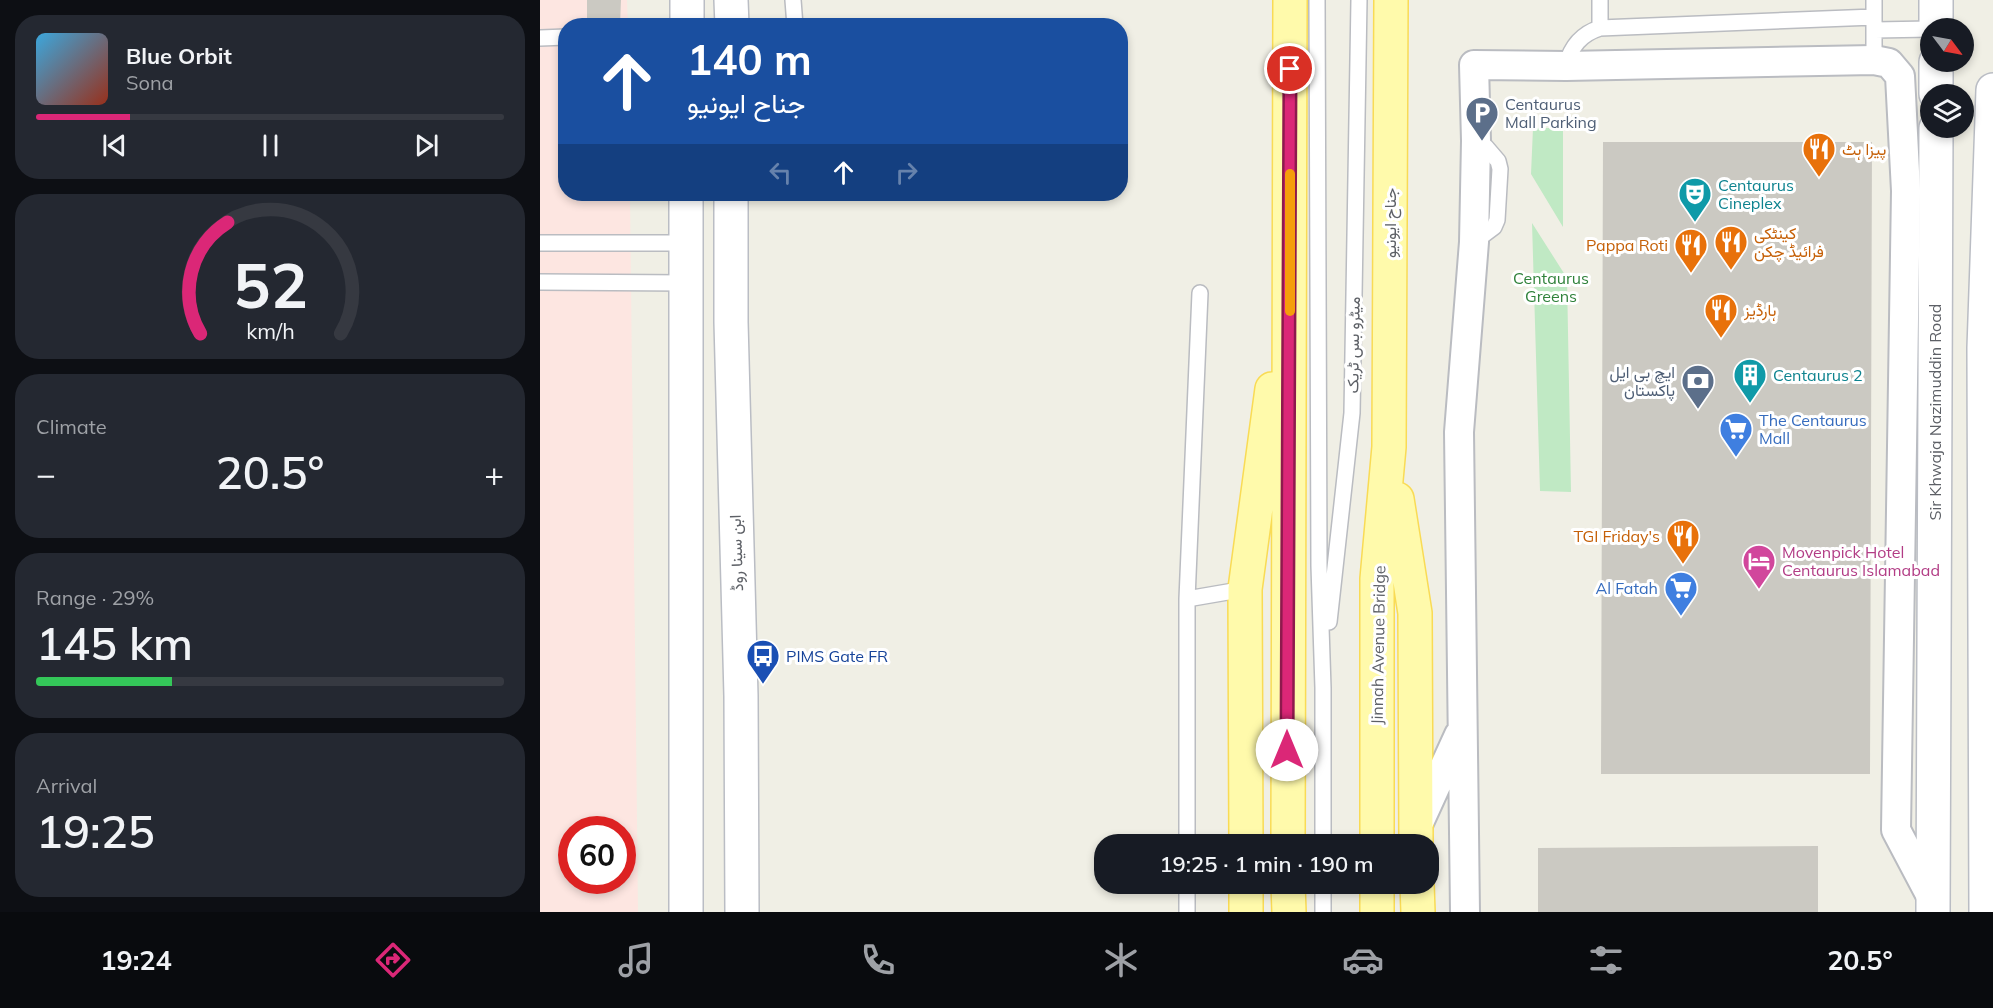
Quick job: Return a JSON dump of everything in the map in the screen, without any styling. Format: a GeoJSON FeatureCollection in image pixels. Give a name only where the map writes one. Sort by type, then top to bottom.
{"type":"FeatureCollection","features":[{"type":"Feature","properties":{"kind":"main road"},"geometry":{"type":"LineString","coordinates":[[687,0],[687,18]]}},
{"type":"Feature","properties":{"kind":"main road"},"geometry":{"type":"LineString","coordinates":[[731,0],[732,18]]}},
{"type":"Feature","properties":{"kind":"main road"},"geometry":{"type":"LineString","coordinates":[[1288,834],[1290,0]]}},
{"type":"Feature","properties":{"kind":"main road","name":"جناح ایونیو"},"geometry":{"type":"LineString","coordinates":[[1389,447],[1391,0]]}},
{"type":"Feature","properties":{"kind":"main road"},"geometry":{"type":"LineString","coordinates":[[1936,0],[1936,18]]}},
{"type":"Feature","properties":{"kind":"main road"},"geometry":{"type":"LineString","coordinates":[[1988,910],[1989,448],[1984,348],[1993,90]]}},
{"type":"Feature","properties":{"kind":"main road","name":"Sir Khwaja Nazimuddin Road"},"geometry":{"type":"LineString","coordinates":[[1933,906],[1936,138]]}},
{"type":"Feature","properties":{"kind":"main road"},"geometry":{"type":"LineString","coordinates":[[686,201],[686,912]]}},
{"type":"Feature","properties":{"kind":"main road","name":"ابن سینا روڈ"},"geometry":{"type":"LineString","coordinates":[[731,201],[730,322],[741,696],[742,912]]}},
{"type":"Feature","properties":{"kind":"main road"},"geometry":{"type":"LineString","coordinates":[[1246,834],[1245,589],[1291,254]]}},
{"type":"Feature","properties":{"kind":"main road"},"geometry":{"type":"LineString","coordinates":[[1935,352],[1984,348]]}},
{"type":"Feature","properties":{"kind":"main road"},"geometry":{"type":"LineString","coordinates":[[1389,447],[1415,613],[1416,834]]}},
{"type":"Feature","properties":{"kind":"main road","name":"Jinnah Avenue Bridge"},"geometry":{"type":"LineString","coordinates":[[1377,834],[1377,579],[1389,447]]}},
{"type":"Feature","properties":{"kind":"main road"},"geometry":{"type":"LineString","coordinates":[[1246,894],[1246,912]]}},
{"type":"Feature","properties":{"kind":"main road"},"geometry":{"type":"LineString","coordinates":[[1288,894],[1289,912]]}},
{"type":"Feature","properties":{"kind":"main road"},"geometry":{"type":"LineString","coordinates":[[1377,894],[1377,912]]}},
{"type":"Feature","properties":{"kind":"main road"},"geometry":{"type":"LineString","coordinates":[[1417,894],[1418,912]]}},
{"type":"Feature","properties":{"kind":"street"},"geometry":{"type":"LineString","coordinates":[[1465,912],[1459,432],[1474,242],[1476,141],[1474,65],[1566,66],[1874,60],[1888,63],[1900,76],[1906,191],[1896,830],[1933,906]]}},
{"type":"Feature","properties":{"kind":"street"},"geometry":{"type":"LineString","coordinates":[[1417,834],[1463,728]]}},
{"type":"Feature","properties":{"kind":"lane"},"geometry":{"type":"LineString","coordinates":[[793,0],[794,18]]}},
{"type":"Feature","properties":{"kind":"lane","name":"میٹرو بس ٹریک"},"geometry":{"type":"LineString","coordinates":[[1317,0],[1319,566],[1323,688],[1323,834]]}},
{"type":"Feature","properties":{"kind":"lane","name":"میٹرو بس ٹریک"},"geometry":{"type":"LineString","coordinates":[[1323,688],[1334,562],[1352,412],[1359,0]]}},
{"type":"Feature","properties":{"kind":"lane"},"geometry":{"type":"LineString","coordinates":[[1600,0],[1600,28]]}},
{"type":"Feature","properties":{"kind":"lane"},"geometry":{"type":"LineString","coordinates":[[1874,0],[1874,60]]}},
{"type":"Feature","properties":{"kind":"lane"},"geometry":{"type":"LineString","coordinates":[[1566,66],[1576,42],[1588,32],[1600,28],[1874,24],[1920,28]]}},
{"type":"Feature","properties":{"kind":"lane"},"geometry":{"type":"LineString","coordinates":[[540,38],[558,37]]}},
{"type":"Feature","properties":{"kind":"lane"},"geometry":{"type":"LineString","coordinates":[[540,243],[686,243]]}},
{"type":"Feature","properties":{"kind":"lane"},"geometry":{"type":"LineString","coordinates":[[540,282],[686,283]]}},
{"type":"Feature","properties":{"kind":"lane"},"geometry":{"type":"LineString","coordinates":[[1187,834],[1187,599],[1200,293]]}},
{"type":"Feature","properties":{"kind":"lane"},"geometry":{"type":"LineString","coordinates":[[1187,599],[1245,589]]}},
{"type":"Feature","properties":{"kind":"lane"},"geometry":{"type":"LineString","coordinates":[[1187,894],[1187,912]]}},
{"type":"Feature","properties":{"kind":"lane"},"geometry":{"type":"LineString","coordinates":[[1323,894],[1323,912]]}},
{"type":"Feature","properties":{"kind":"shaded area"},"geometry":{"type":"Polygon","coordinates":[[[540,0],[627,0],[628,18],[558,18],[558,201],[630,201],[638,912],[540,912],[540,0]]]}},
{"type":"Feature","properties":{"kind":"green space"},"geometry":{"type":"Polygon","coordinates":[[[1533,128],[1563,128],[1563,227],[1531,174],[1533,128]]]}},
{"type":"Feature","properties":{"kind":"green space","name":"Centaurus Greens"},"geometry":{"type":"Polygon","coordinates":[[[1532,223],[1567,278],[1571,492],[1540,491],[1532,223]]]}},
{"type":"Feature","properties":{"kind":"building"},"geometry":{"type":"Polygon","coordinates":[[[587,0],[621,0],[620,18],[587,18],[587,0]]]}},
{"type":"Feature","properties":{"kind":"building","name":"The Centaurus Mall"},"geometry":{"type":"Polygon","coordinates":[[[1603,142],[1872,142],[1870,774],[1601,774],[1603,142]]]}},
{"type":"Feature","properties":{"kind":"building"},"geometry":{"type":"Polygon","coordinates":[[[1818,846],[1818,912],[1538,912],[1538,848],[1818,846]]]}},
{"type":"Feature","properties":{"kind":"slow traffic"},"geometry":{"type":"LineString","coordinates":[[1290,174],[1290,311]]}},
{"type":"Feature","properties":{"kind":"place","name":"Centaurus Mall Parking"},"geometry":{"type":"Point","coordinates":[1482,142]}},
{"type":"Feature","properties":{"kind":"place","name":"پیزا ہٹ"},"geometry":{"type":"Point","coordinates":[1819,178]}},
{"type":"Feature","properties":{"kind":"place","name":"Centaurus Cineplex"},"geometry":{"type":"Point","coordinates":[1695,223]}},
{"type":"Feature","properties":{"kind":"place","name":"کینٹکی فرائیڈ چکن"},"geometry":{"type":"Point","coordinates":[1731,271]}},
{"type":"Feature","properties":{"kind":"place","name":"Pappa Roti"},"geometry":{"type":"Point","coordinates":[1691,274]}},
{"type":"Feature","properties":{"kind":"place","name":"ہارڈیز"},"geometry":{"type":"Point","coordinates":[1721,339]}},
{"type":"Feature","properties":{"kind":"place","name":"Centaurus 2"},"geometry":{"type":"Point","coordinates":[1750,404]}},
{"type":"Feature","properties":{"kind":"place","name":"ایچ بی ایل پاکستان"},"geometry":{"type":"Point","coordinates":[1698,410]}},
{"type":"Feature","properties":{"kind":"place","name":"The Centaurus Mall"},"geometry":{"type":"Point","coordinates":[1736,458]}},
{"type":"Feature","properties":{"kind":"place","name":"TGI Friday's"},"geometry":{"type":"Point","coordinates":[1683,565]}},
{"type":"Feature","properties":{"kind":"place","name":"Movenpick Hotel Centaurus Islamabad"},"geometry":{"type":"Point","coordinates":[1759,590]}},
{"type":"Feature","properties":{"kind":"place","name":"Al Fatah"},"geometry":{"type":"Point","coordinates":[1681,617]}},
{"type":"Feature","properties":{"kind":"place","name":"PIMS Gate FR"},"geometry":{"type":"Point","coordinates":[763,685]}},
{"type":"Feature","properties":{"kind":"route"},"geometry":{"type":"LineString","coordinates":[[1287,750],[1291,254],[1290,69]]}}]}
